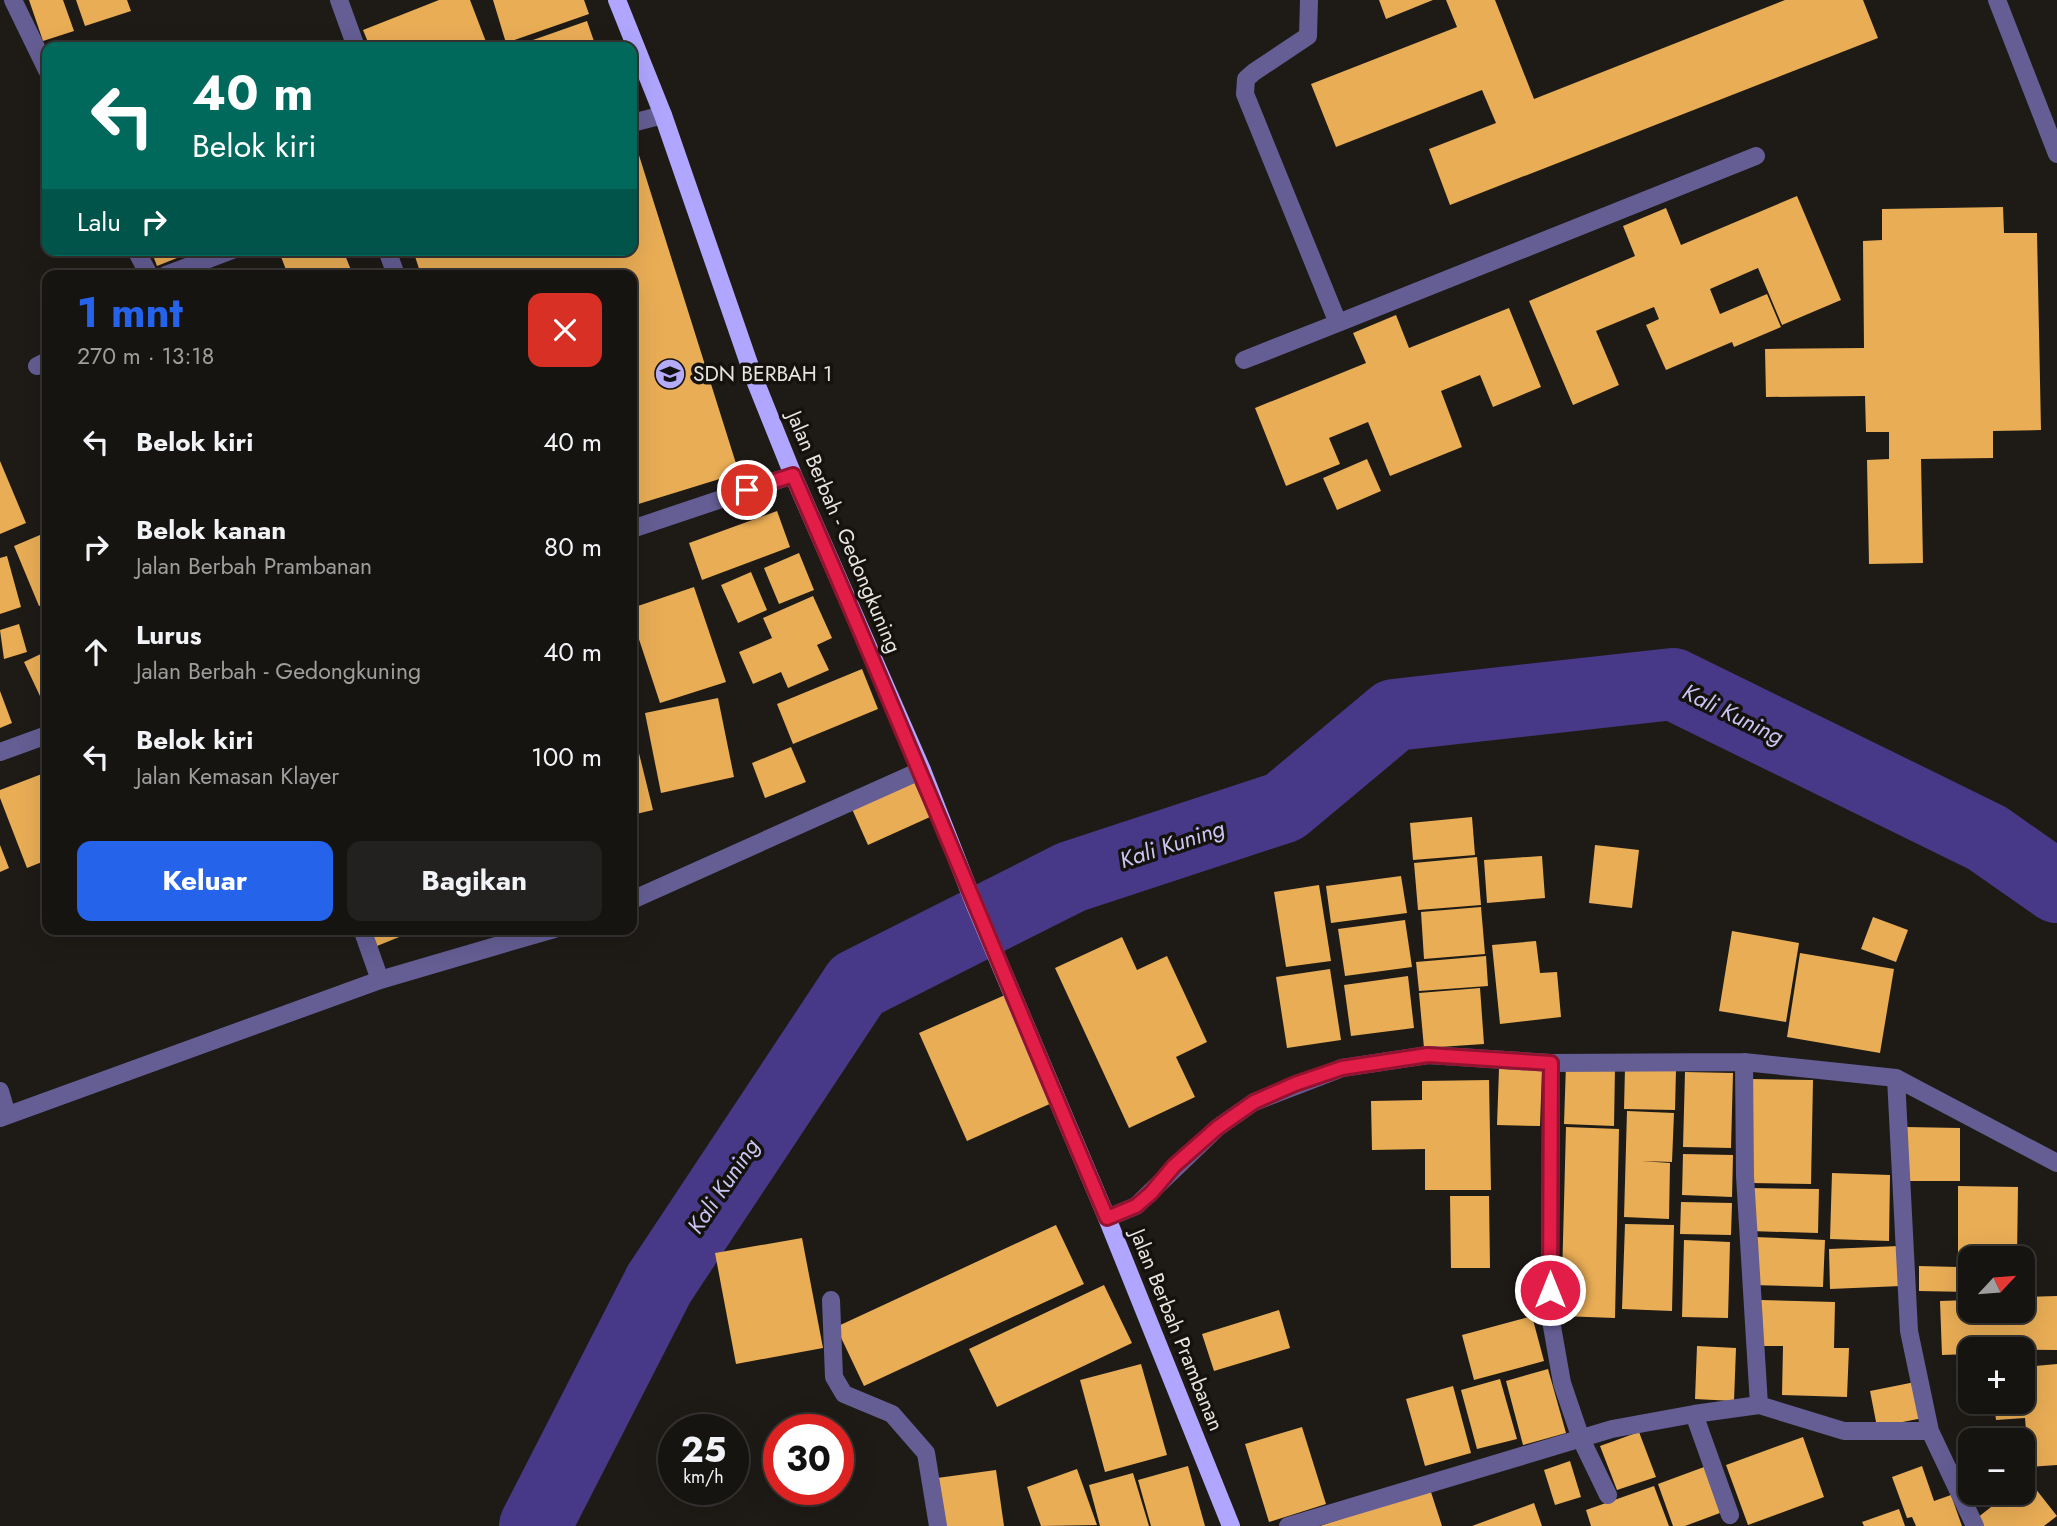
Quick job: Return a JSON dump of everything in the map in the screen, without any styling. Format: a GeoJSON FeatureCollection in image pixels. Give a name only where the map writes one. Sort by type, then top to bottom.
{"type":"FeatureCollection","features":[{"type":"Feature","properties":{"kind":"main road","name":"Jalan Berbah - Gedongkuning"},"geometry":{"type":"LineString","coordinates":[[617,0],[634,42]]}},
{"type":"Feature","properties":{"kind":"main road","name":"Jalan Berbah - Gedongkuning"},"geometry":{"type":"LineString","coordinates":[[637,50],[663,115],[754,378],[793,475],[922,770],[1014,998]]}},
{"type":"Feature","properties":{"kind":"main road","name":"Jalan Berbah Prambanan"},"geometry":{"type":"LineString","coordinates":[[1014,998],[1107,1218],[1231,1526]]}},
{"type":"Feature","properties":{"kind":"street"},"geometry":{"type":"LineString","coordinates":[[13,0],[42,61]]}},
{"type":"Feature","properties":{"kind":"street"},"geometry":{"type":"LineString","coordinates":[[339,0],[354,42]]}},
{"type":"Feature","properties":{"kind":"street"},"geometry":{"type":"LineString","coordinates":[[1309,0],[1308,36],[1246,79],[1245,94],[1338,323]]}},
{"type":"Feature","properties":{"kind":"street"},"geometry":{"type":"LineString","coordinates":[[1997,0],[2057,154]]}},
{"type":"Feature","properties":{"kind":"street"},"geometry":{"type":"LineString","coordinates":[[637,122],[663,115]]}},
{"type":"Feature","properties":{"kind":"street"},"geometry":{"type":"LineString","coordinates":[[1244,360],[1756,156]]}},
{"type":"Feature","properties":{"kind":"street"},"geometry":{"type":"LineString","coordinates":[[179,270],[216,256]]}},
{"type":"Feature","properties":{"kind":"street"},"geometry":{"type":"LineString","coordinates":[[637,527],[793,475]]}},
{"type":"Feature","properties":{"kind":"street"},"geometry":{"type":"LineString","coordinates":[[0,752],[42,737]]}},
{"type":"Feature","properties":{"kind":"street"},"geometry":{"type":"LineString","coordinates":[[637,898],[922,770]]}},
{"type":"Feature","properties":{"kind":"street"},"geometry":{"type":"LineString","coordinates":[[364,935],[380,980]]}},
{"type":"Feature","properties":{"kind":"street"},"geometry":{"type":"LineString","coordinates":[[0,1091],[4,1116],[380,980],[534,935]]}},
{"type":"Feature","properties":{"kind":"street"},"geometry":{"type":"LineString","coordinates":[[1107,1218],[1136,1206],[1174,1166],[1217,1128],[1254,1102],[1342,1068],[1428,1055],[1551,1063],[1745,1062],[1896,1077],[2057,1163]]}},
{"type":"Feature","properties":{"kind":"street"},"geometry":{"type":"LineString","coordinates":[[1745,1062],[1745,1176],[1759,1405]]}},
{"type":"Feature","properties":{"kind":"street"},"geometry":{"type":"LineString","coordinates":[[1551,1063],[1550,1315],[1562,1383],[1581,1439],[1608,1495]]}},
{"type":"Feature","properties":{"kind":"street"},"geometry":{"type":"LineString","coordinates":[[1896,1077],[1909,1331],[1930,1432],[1975,1526]]}},
{"type":"Feature","properties":{"kind":"street"},"geometry":{"type":"LineString","coordinates":[[831,1300],[834,1377],[844,1394],[892,1414],[926,1453],[938,1526]]}},
{"type":"Feature","properties":{"kind":"street"},"geometry":{"type":"LineString","coordinates":[[1288,1526],[1581,1439],[1647,1421],[1694,1414],[1759,1405],[1844,1431],[1930,1432]]}},
{"type":"Feature","properties":{"kind":"street"},"geometry":{"type":"LineString","coordinates":[[1694,1414],[1730,1514]]}},
{"type":"Feature","properties":{"kind":"building"},"geometry":{"type":"Polygon","coordinates":[[[29,0],[63,0],[74,31],[43,41],[29,0]]]}},
{"type":"Feature","properties":{"kind":"building"},"geometry":{"type":"Polygon","coordinates":[[[76,0],[127,0],[131,11],[85,26],[76,0]]]}},
{"type":"Feature","properties":{"kind":"building"},"geometry":{"type":"Polygon","coordinates":[[[439,0],[470,0],[486,42],[368,42],[363,30],[439,0]]]}},
{"type":"Feature","properties":{"kind":"building"},"geometry":{"type":"Polygon","coordinates":[[[493,0],[584,0],[589,14],[506,42],[493,0]]]}},
{"type":"Feature","properties":{"kind":"building"},"geometry":{"type":"Polygon","coordinates":[[[1379,0],[1433,0],[1386,19],[1379,0]]]}},
{"type":"Feature","properties":{"kind":"building"},"geometry":{"type":"Polygon","coordinates":[[[1446,0],[1495,0],[1534,99],[1785,0],[1863,0],[1878,38],[1450,205],[1429,149],[1496,123],[1482,90],[1336,147],[1311,84],[1457,27],[1446,0]]]}},
{"type":"Feature","properties":{"kind":"building"},"geometry":{"type":"Polygon","coordinates":[[[587,21],[594,42],[527,42],[587,21]]]}},
{"type":"Feature","properties":{"kind":"building","name":"SDN BERBAH 1"},"geometry":{"type":"Polygon","coordinates":[[[637,149],[739,473],[637,504],[637,270],[419,270],[415,256],[637,256],[637,149]]]}},
{"type":"Feature","properties":{"kind":"building"},"geometry":{"type":"Polygon","coordinates":[[[1797,196],[1841,300],[1782,325],[1758,268],[1710,289],[1720,314],[1767,294],[1781,327],[1734,347],[1732,342],[1666,370],[1646,325],[1659,319],[1654,307],[1596,331],[1619,385],[1573,405],[1529,301],[1635,256],[1623,226],[1666,208],[1681,245],[1797,196]]]}},
{"type":"Feature","properties":{"kind":"building"},"geometry":{"type":"Polygon","coordinates":[[[2003,207],[2004,233],[2037,233],[2041,430],[1993,431],[1993,458],[1921,459],[1923,563],[1869,564],[1867,460],[1889,459],[1889,432],[1866,432],[1865,396],[1766,397],[1765,349],[1864,348],[1863,241],[1882,240],[1882,209],[2003,207]]]}},
{"type":"Feature","properties":{"kind":"building"},"geometry":{"type":"Polygon","coordinates":[[[153,256],[182,256],[157,266],[153,256]]]}},
{"type":"Feature","properties":{"kind":"building"},"geometry":{"type":"Polygon","coordinates":[[[281,256],[345,256],[351,270],[286,270],[281,256]]]}},
{"type":"Feature","properties":{"kind":"building"},"geometry":{"type":"Polygon","coordinates":[[[1509,308],[1541,387],[1493,407],[1480,375],[1441,391],[1462,447],[1390,476],[1368,422],[1329,438],[1340,464],[1286,486],[1255,408],[1366,363],[1353,333],[1396,315],[1409,348],[1509,308]]]}},
{"type":"Feature","properties":{"kind":"building"},"geometry":{"type":"Polygon","coordinates":[[[1367,459],[1381,491],[1337,510],[1323,478],[1367,459]]]}},
{"type":"Feature","properties":{"kind":"building"},"geometry":{"type":"Polygon","coordinates":[[[0,461],[26,523],[0,534],[0,461]]]}},
{"type":"Feature","properties":{"kind":"building"},"geometry":{"type":"Polygon","coordinates":[[[777,511],[790,547],[702,580],[689,543],[777,511]]]}},
{"type":"Feature","properties":{"kind":"building"},"geometry":{"type":"Polygon","coordinates":[[[42,534],[42,605],[39,606],[14,546],[42,534]]]}},
{"type":"Feature","properties":{"kind":"building"},"geometry":{"type":"Polygon","coordinates":[[[799,553],[814,590],[779,604],[764,568],[799,553]]]}},
{"type":"Feature","properties":{"kind":"building"},"geometry":{"type":"Polygon","coordinates":[[[7,556],[21,607],[0,614],[0,558],[7,556]]]}},
{"type":"Feature","properties":{"kind":"building"},"geometry":{"type":"Polygon","coordinates":[[[751,572],[767,610],[738,623],[721,585],[751,572]]]}},
{"type":"Feature","properties":{"kind":"building"},"geometry":{"type":"Polygon","coordinates":[[[694,587],[726,682],[660,703],[637,633],[637,606],[694,587]]]}},
{"type":"Feature","properties":{"kind":"building"},"geometry":{"type":"Polygon","coordinates":[[[813,596],[832,638],[817,645],[829,670],[788,688],[781,672],[753,684],[739,652],[772,638],[763,618],[813,596]]]}},
{"type":"Feature","properties":{"kind":"building"},"geometry":{"type":"Polygon","coordinates":[[[19,624],[27,652],[4,659],[0,630],[19,624]]]}},
{"type":"Feature","properties":{"kind":"building"},"geometry":{"type":"Polygon","coordinates":[[[42,653],[42,700],[24,662],[42,653]]]}},
{"type":"Feature","properties":{"kind":"building"},"geometry":{"type":"Polygon","coordinates":[[[862,669],[878,709],[793,744],[777,704],[862,669]]]}},
{"type":"Feature","properties":{"kind":"building"},"geometry":{"type":"Polygon","coordinates":[[[0,691],[12,723],[0,728],[0,691]]]}},
{"type":"Feature","properties":{"kind":"building"},"geometry":{"type":"Polygon","coordinates":[[[718,698],[734,777],[661,793],[645,713],[718,698]]]}},
{"type":"Feature","properties":{"kind":"building"},"geometry":{"type":"Polygon","coordinates":[[[637,745],[653,810],[637,814],[637,745]]]}},
{"type":"Feature","properties":{"kind":"building"},"geometry":{"type":"Polygon","coordinates":[[[791,747],[806,782],[765,798],[752,763],[791,747]]]}},
{"type":"Feature","properties":{"kind":"building"},"geometry":{"type":"Polygon","coordinates":[[[42,774],[42,862],[27,868],[0,798],[0,790],[42,774]]]}},
{"type":"Feature","properties":{"kind":"building"},"geometry":{"type":"Polygon","coordinates":[[[914,782],[930,817],[868,845],[852,809],[914,782]]]}},
{"type":"Feature","properties":{"kind":"building"},"geometry":{"type":"Polygon","coordinates":[[[1472,817],[1475,855],[1413,860],[1410,823],[1472,817]]]}},
{"type":"Feature","properties":{"kind":"building"},"geometry":{"type":"Polygon","coordinates":[[[0,845],[9,868],[0,872],[0,845]]]}},
{"type":"Feature","properties":{"kind":"building"},"geometry":{"type":"Polygon","coordinates":[[[1595,845],[1639,850],[1632,908],[1589,903],[1595,845]]]}},
{"type":"Feature","properties":{"kind":"building"},"geometry":{"type":"Polygon","coordinates":[[[1542,856],[1545,898],[1487,903],[1484,860],[1542,856]]]}},
{"type":"Feature","properties":{"kind":"building"},"geometry":{"type":"Polygon","coordinates":[[[1477,857],[1481,905],[1418,910],[1414,863],[1477,857]]]}},
{"type":"Feature","properties":{"kind":"building"},"geometry":{"type":"Polygon","coordinates":[[[1401,876],[1407,913],[1331,923],[1326,886],[1401,876]]]}},
{"type":"Feature","properties":{"kind":"building"},"geometry":{"type":"Polygon","coordinates":[[[1319,885],[1331,961],[1286,967],[1274,892],[1319,885]]]}},
{"type":"Feature","properties":{"kind":"building"},"geometry":{"type":"Polygon","coordinates":[[[1481,907],[1485,954],[1424,959],[1421,912],[1481,907]]]}},
{"type":"Feature","properties":{"kind":"building"},"geometry":{"type":"Polygon","coordinates":[[[1873,917],[1908,930],[1896,962],[1861,949],[1873,917]]]}},
{"type":"Feature","properties":{"kind":"building"},"geometry":{"type":"Polygon","coordinates":[[[1405,920],[1412,967],[1345,976],[1338,929],[1405,920]]]}},
{"type":"Feature","properties":{"kind":"building"},"geometry":{"type":"Polygon","coordinates":[[[1732,931],[1799,943],[1786,1022],[1719,1011],[1732,931]]]}},
{"type":"Feature","properties":{"kind":"building"},"geometry":{"type":"Polygon","coordinates":[[[373,935],[404,935],[377,946],[373,935]]]}},
{"type":"Feature","properties":{"kind":"building"},"geometry":{"type":"Polygon","coordinates":[[[1122,937],[1137,970],[1167,956],[1207,1042],[1176,1057],[1195,1097],[1129,1128],[1055,968],[1122,937]]]}},
{"type":"Feature","properties":{"kind":"building"},"geometry":{"type":"Polygon","coordinates":[[[1536,941],[1540,973],[1557,972],[1561,1017],[1500,1024],[1492,945],[1536,941]]]}},
{"type":"Feature","properties":{"kind":"building"},"geometry":{"type":"Polygon","coordinates":[[[1800,953],[1894,969],[1880,1053],[1787,1037],[1800,953]]]}},
{"type":"Feature","properties":{"kind":"building"},"geometry":{"type":"Polygon","coordinates":[[[1486,956],[1488,986],[1419,991],[1416,962],[1486,956]]]}},
{"type":"Feature","properties":{"kind":"building"},"geometry":{"type":"Polygon","coordinates":[[[1330,969],[1341,1040],[1287,1048],[1276,977],[1330,969]]]}},
{"type":"Feature","properties":{"kind":"building"},"geometry":{"type":"Polygon","coordinates":[[[1408,976],[1414,1028],[1351,1036],[1344,985],[1408,976]]]}},
{"type":"Feature","properties":{"kind":"building"},"geometry":{"type":"Polygon","coordinates":[[[1480,988],[1484,1044],[1424,1048],[1419,993],[1480,988]]]}},
{"type":"Feature","properties":{"kind":"building"},"geometry":{"type":"Polygon","coordinates":[[[1005,995],[1052,1103],[967,1141],[919,1033],[1005,995]]]}},
{"type":"Feature","properties":{"kind":"building"},"geometry":{"type":"Polygon","coordinates":[[[1566,1064],[1615,1066],[1614,1126],[1564,1124],[1566,1064]]]}},
{"type":"Feature","properties":{"kind":"building"},"geometry":{"type":"Polygon","coordinates":[[[1625,1068],[1676,1069],[1675,1110],[1624,1109],[1625,1068]]]}},
{"type":"Feature","properties":{"kind":"building"},"geometry":{"type":"Polygon","coordinates":[[[1499,1069],[1542,1070],[1540,1126],[1497,1125],[1499,1069]]]}},
{"type":"Feature","properties":{"kind":"building"},"geometry":{"type":"Polygon","coordinates":[[[1685,1072],[1733,1073],[1731,1148],[1683,1147],[1685,1072]]]}},
{"type":"Feature","properties":{"kind":"building"},"geometry":{"type":"Polygon","coordinates":[[[1750,1079],[1813,1080],[1811,1184],[1750,1183],[1750,1079]]]}},
{"type":"Feature","properties":{"kind":"building"},"geometry":{"type":"Polygon","coordinates":[[[1489,1080],[1491,1190],[1425,1190],[1425,1149],[1372,1150],[1371,1101],[1422,1100],[1422,1081],[1489,1080]]]}},
{"type":"Feature","properties":{"kind":"building"},"geometry":{"type":"Polygon","coordinates":[[[1627,1111],[1674,1113],[1672,1162],[1641,1161],[1670,1163],[1669,1219],[1624,1217],[1627,1111]]]}},
{"type":"Feature","properties":{"kind":"building"},"geometry":{"type":"Polygon","coordinates":[[[1566,1127],[1619,1129],[1615,1318],[1561,1316],[1566,1127]]]}},
{"type":"Feature","properties":{"kind":"building"},"geometry":{"type":"Polygon","coordinates":[[[1906,1127],[1960,1128],[1960,1181],[1907,1181],[1906,1127]]]}},
{"type":"Feature","properties":{"kind":"building"},"geometry":{"type":"Polygon","coordinates":[[[1683,1154],[1733,1155],[1732,1197],[1682,1195],[1683,1154]]]}},
{"type":"Feature","properties":{"kind":"building"},"geometry":{"type":"Polygon","coordinates":[[[1832,1173],[1890,1175],[1889,1241],[1830,1239],[1832,1173]]]}},
{"type":"Feature","properties":{"kind":"building"},"geometry":{"type":"Polygon","coordinates":[[[1958,1186],[2018,1187],[2017,1246],[1958,1246],[1958,1186]]]}},
{"type":"Feature","properties":{"kind":"building"},"geometry":{"type":"Polygon","coordinates":[[[1750,1188],[1819,1189],[1818,1233],[1750,1231],[1750,1188]]]}},
{"type":"Feature","properties":{"kind":"building"},"geometry":{"type":"Polygon","coordinates":[[[1450,1196],[1489,1196],[1490,1268],[1451,1268],[1450,1196]]]}},
{"type":"Feature","properties":{"kind":"building"},"geometry":{"type":"Polygon","coordinates":[[[1681,1202],[1732,1203],[1731,1235],[1680,1234],[1681,1202]]]}},
{"type":"Feature","properties":{"kind":"building"},"geometry":{"type":"Polygon","coordinates":[[[1625,1224],[1674,1225],[1672,1311],[1622,1309],[1625,1224]]]}},
{"type":"Feature","properties":{"kind":"building"},"geometry":{"type":"Polygon","coordinates":[[[1056,1225],[1084,1284],[864,1386],[836,1327],[1056,1225]]]}},
{"type":"Feature","properties":{"kind":"building"},"geometry":{"type":"Polygon","coordinates":[[[1754,1237],[1825,1240],[1823,1287],[1752,1285],[1754,1237]]]}},
{"type":"Feature","properties":{"kind":"building"},"geometry":{"type":"Polygon","coordinates":[[[802,1238],[823,1348],[736,1364],[715,1253],[802,1238]]]}},
{"type":"Feature","properties":{"kind":"building"},"geometry":{"type":"Polygon","coordinates":[[[1684,1240],[1730,1242],[1728,1318],[1682,1317],[1684,1240]]]}},
{"type":"Feature","properties":{"kind":"building"},"geometry":{"type":"Polygon","coordinates":[[[1899,1246],[1901,1286],[1830,1289],[1829,1249],[1899,1246]]]}},
{"type":"Feature","properties":{"kind":"building"},"geometry":{"type":"Polygon","coordinates":[[[1919,1266],[1958,1267],[1958,1292],[1919,1291],[1919,1266]]]}},
{"type":"Feature","properties":{"kind":"building"},"geometry":{"type":"Polygon","coordinates":[[[1104,1285],[1132,1343],[997,1407],[969,1349],[1104,1285]]]}},
{"type":"Feature","properties":{"kind":"building"},"geometry":{"type":"Polygon","coordinates":[[[2057,1296],[2057,1350],[2035,1350],[2035,1337],[1958,1337],[1958,1354],[1942,1355],[1940,1301],[1958,1300],[1958,1323],[2035,1323],[2035,1297],[2057,1296]]]}},
{"type":"Feature","properties":{"kind":"building"},"geometry":{"type":"Polygon","coordinates":[[[1761,1300],[1835,1302],[1834,1348],[1849,1348],[1847,1397],[1782,1395],[1783,1346],[1761,1346],[1761,1300]]]}},
{"type":"Feature","properties":{"kind":"building"},"geometry":{"type":"Polygon","coordinates":[[[1279,1310],[1290,1348],[1214,1371],[1202,1334],[1279,1310]]]}},
{"type":"Feature","properties":{"kind":"building"},"geometry":{"type":"Polygon","coordinates":[[[1532,1316],[1544,1361],[1474,1380],[1462,1335],[1532,1316]]]}},
{"type":"Feature","properties":{"kind":"building"},"geometry":{"type":"Polygon","coordinates":[[[1697,1346],[1736,1348],[1734,1401],[1695,1399],[1697,1346]]]}},
{"type":"Feature","properties":{"kind":"building"},"geometry":{"type":"Polygon","coordinates":[[[1141,1364],[1167,1455],[1105,1472],[1080,1380],[1141,1364]]]}},
{"type":"Feature","properties":{"kind":"building"},"geometry":{"type":"Polygon","coordinates":[[[2057,1364],[2057,1465],[2035,1467],[2035,1428],[2026,1428],[2025,1418],[1996,1420],[1995,1414],[2035,1414],[2035,1366],[2057,1364]]]}},
{"type":"Feature","properties":{"kind":"building"},"geometry":{"type":"Polygon","coordinates":[[[1548,1369],[1566,1433],[1523,1445],[1506,1381],[1548,1369]]]}},
{"type":"Feature","properties":{"kind":"building"},"geometry":{"type":"Polygon","coordinates":[[[1500,1379],[1517,1439],[1477,1449],[1461,1390],[1500,1379]]]}},
{"type":"Feature","properties":{"kind":"building"},"geometry":{"type":"Polygon","coordinates":[[[1915,1382],[1923,1418],[1877,1427],[1870,1391],[1915,1382]]]}},
{"type":"Feature","properties":{"kind":"building"},"geometry":{"type":"Polygon","coordinates":[[[1453,1386],[1471,1453],[1425,1466],[1406,1399],[1453,1386]]]}},
{"type":"Feature","properties":{"kind":"building"},"geometry":{"type":"Polygon","coordinates":[[[1302,1427],[1326,1504],[1269,1522],[1245,1444],[1302,1427]]]}},
{"type":"Feature","properties":{"kind":"building"},"geometry":{"type":"Polygon","coordinates":[[[1639,1432],[1656,1477],[1617,1490],[1600,1446],[1639,1432]]]}},
{"type":"Feature","properties":{"kind":"building"},"geometry":{"type":"Polygon","coordinates":[[[1803,1437],[1824,1497],[1748,1525],[1726,1465],[1803,1437]]]}},
{"type":"Feature","properties":{"kind":"building"},"geometry":{"type":"Polygon","coordinates":[[[1570,1461],[1581,1497],[1555,1505],[1544,1470],[1570,1461]]]}},
{"type":"Feature","properties":{"kind":"building"},"geometry":{"type":"Polygon","coordinates":[[[1188,1466],[1205,1526],[1151,1526],[1138,1480],[1188,1466]]]}},
{"type":"Feature","properties":{"kind":"building"},"geometry":{"type":"Polygon","coordinates":[[[1922,1466],[1934,1501],[1951,1495],[1962,1526],[1916,1526],[1912,1517],[1907,1518],[1892,1477],[1922,1466]]]}},
{"type":"Feature","properties":{"kind":"building"},"geometry":{"type":"Polygon","coordinates":[[[1704,1467],[1720,1513],[1685,1526],[1673,1526],[1658,1484],[1704,1467]]]}},
{"type":"Feature","properties":{"kind":"building"},"geometry":{"type":"Polygon","coordinates":[[[1077,1469],[1097,1525],[1041,1526],[1027,1487],[1077,1469]]]}},
{"type":"Feature","properties":{"kind":"building"},"geometry":{"type":"Polygon","coordinates":[[[996,1470],[1004,1526],[943,1526],[937,1478],[996,1470]]]}},
{"type":"Feature","properties":{"kind":"building"},"geometry":{"type":"Polygon","coordinates":[[[1133,1473],[1149,1526],[1100,1526],[1089,1485],[1133,1473]]]}},
{"type":"Feature","properties":{"kind":"building"},"geometry":{"type":"Polygon","coordinates":[[[1654,1486],[1669,1526],[1591,1526],[1586,1510],[1654,1486]]]}},
{"type":"Feature","properties":{"kind":"building"},"geometry":{"type":"Polygon","coordinates":[[[2035,1488],[2057,1516],[2044,1526],[1984,1526],[1977,1518],[1994,1505],[2035,1505],[2035,1488]]]}},
{"type":"Feature","properties":{"kind":"building"},"geometry":{"type":"Polygon","coordinates":[[[1430,1489],[1442,1526],[1320,1526],[1430,1489]]]}},
{"type":"Feature","properties":{"kind":"building"},"geometry":{"type":"Polygon","coordinates":[[[1534,1503],[1542,1526],[1472,1526],[1534,1503]]]}},
{"type":"Feature","properties":{"kind":"building"},"geometry":{"type":"Polygon","coordinates":[[[1899,1509],[1905,1526],[1864,1526],[1862,1522],[1899,1509]]]}},
{"type":"Feature","properties":{"kind":"waterway","name":"Kali Kuning"},"geometry":{"type":"LineString","coordinates":[[535,1526],[659,1284],[857,985],[1071,877],[1284,807],[1394,715],[1673,684],[1987,838],[2057,887]]}},
{"type":"Feature","properties":{"kind":"place","name":"SDN BERBAH 1"},"geometry":{"type":"Point","coordinates":[670,374]}},
{"type":"Feature","properties":{"kind":"route"},"geometry":{"type":"LineString","coordinates":[[747,490],[793,475],[922,770],[974,903],[1107,1218],[1136,1206],[1174,1166],[1217,1128],[1254,1102],[1295,1084],[1342,1068],[1428,1055],[1551,1063],[1550,1290]]}}]}
